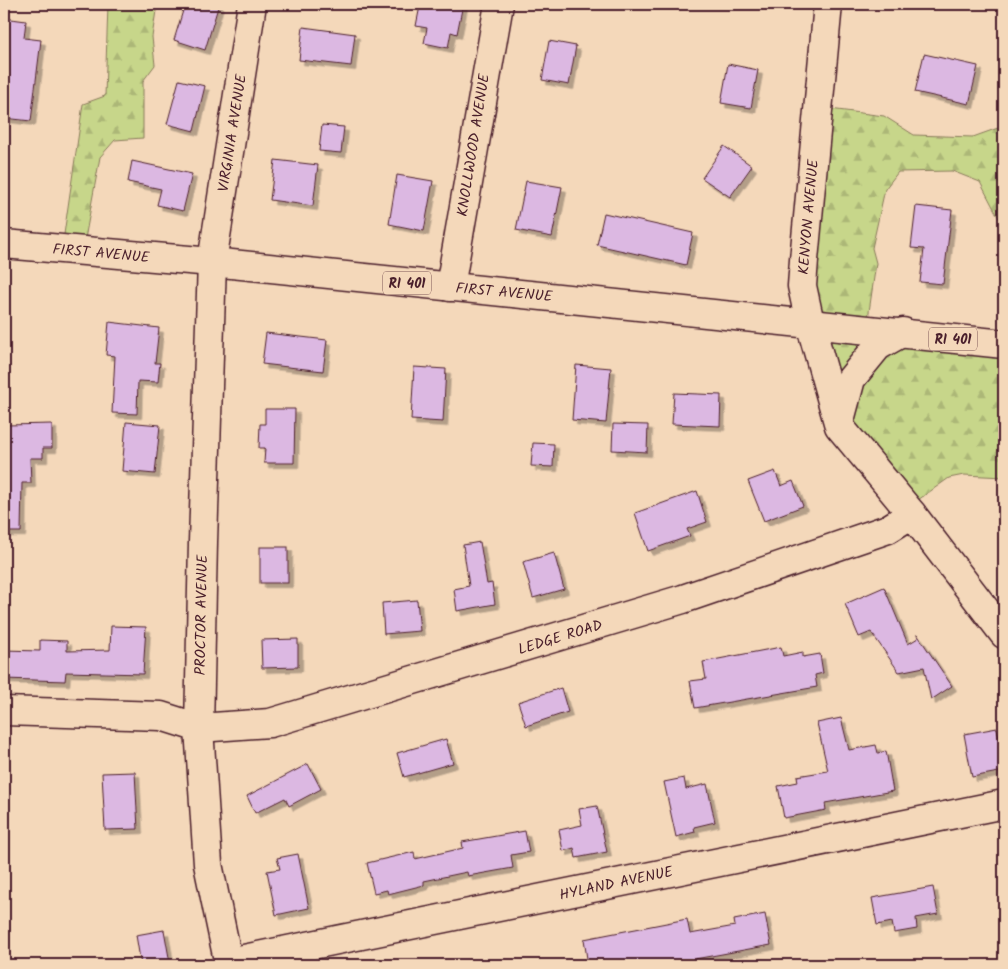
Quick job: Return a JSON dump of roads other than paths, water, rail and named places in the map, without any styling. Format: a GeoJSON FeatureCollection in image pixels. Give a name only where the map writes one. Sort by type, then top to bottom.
{"type":"FeatureCollection","features":[{"type":"Feature","properties":{"kind":"street","name":"VIRGINIA AVENUE"},"geometry":{"type":"LineString","coordinates":[[212,262],[252,4]]}},
{"type":"Feature","properties":{"kind":"street","name":"KNOLLWOOD AVENUE"},"geometry":{"type":"LineString","coordinates":[[450,287],[498,4]]}},
{"type":"Feature","properties":{"kind":"street","name":"KENYON AVENUE"},"geometry":{"type":"LineString","coordinates":[[828,4],[802,286],[810,323],[839,426],[912,514],[1004,634]]}},
{"type":"Feature","properties":{"kind":"street","name":"FIRST AVENUE"},"geometry":{"type":"LineString","coordinates":[[4,244],[212,262],[903,332],[1004,344]]}},
{"type":"Feature","properties":{"kind":"street","name":"PROCTOR AVENUE"},"geometry":{"type":"LineString","coordinates":[[212,262],[199,728],[208,864],[229,964]]}},
{"type":"Feature","properties":{"kind":"street"},"geometry":{"type":"LineString","coordinates":[[839,426],[851,379],[878,346],[903,332]]}},
{"type":"Feature","properties":{"kind":"street","name":"LEDGE ROAD"},"geometry":{"type":"LineString","coordinates":[[199,728],[270,724],[497,656],[683,599],[879,532],[912,514]]}},
{"type":"Feature","properties":{"kind":"street"},"geometry":{"type":"LineString","coordinates":[[4,711],[161,716],[199,728]]}},
{"type":"Feature","properties":{"kind":"street","name":"HYLAND AVENUE"},"geometry":{"type":"LineString","coordinates":[[229,964],[1004,804]]}}]}
